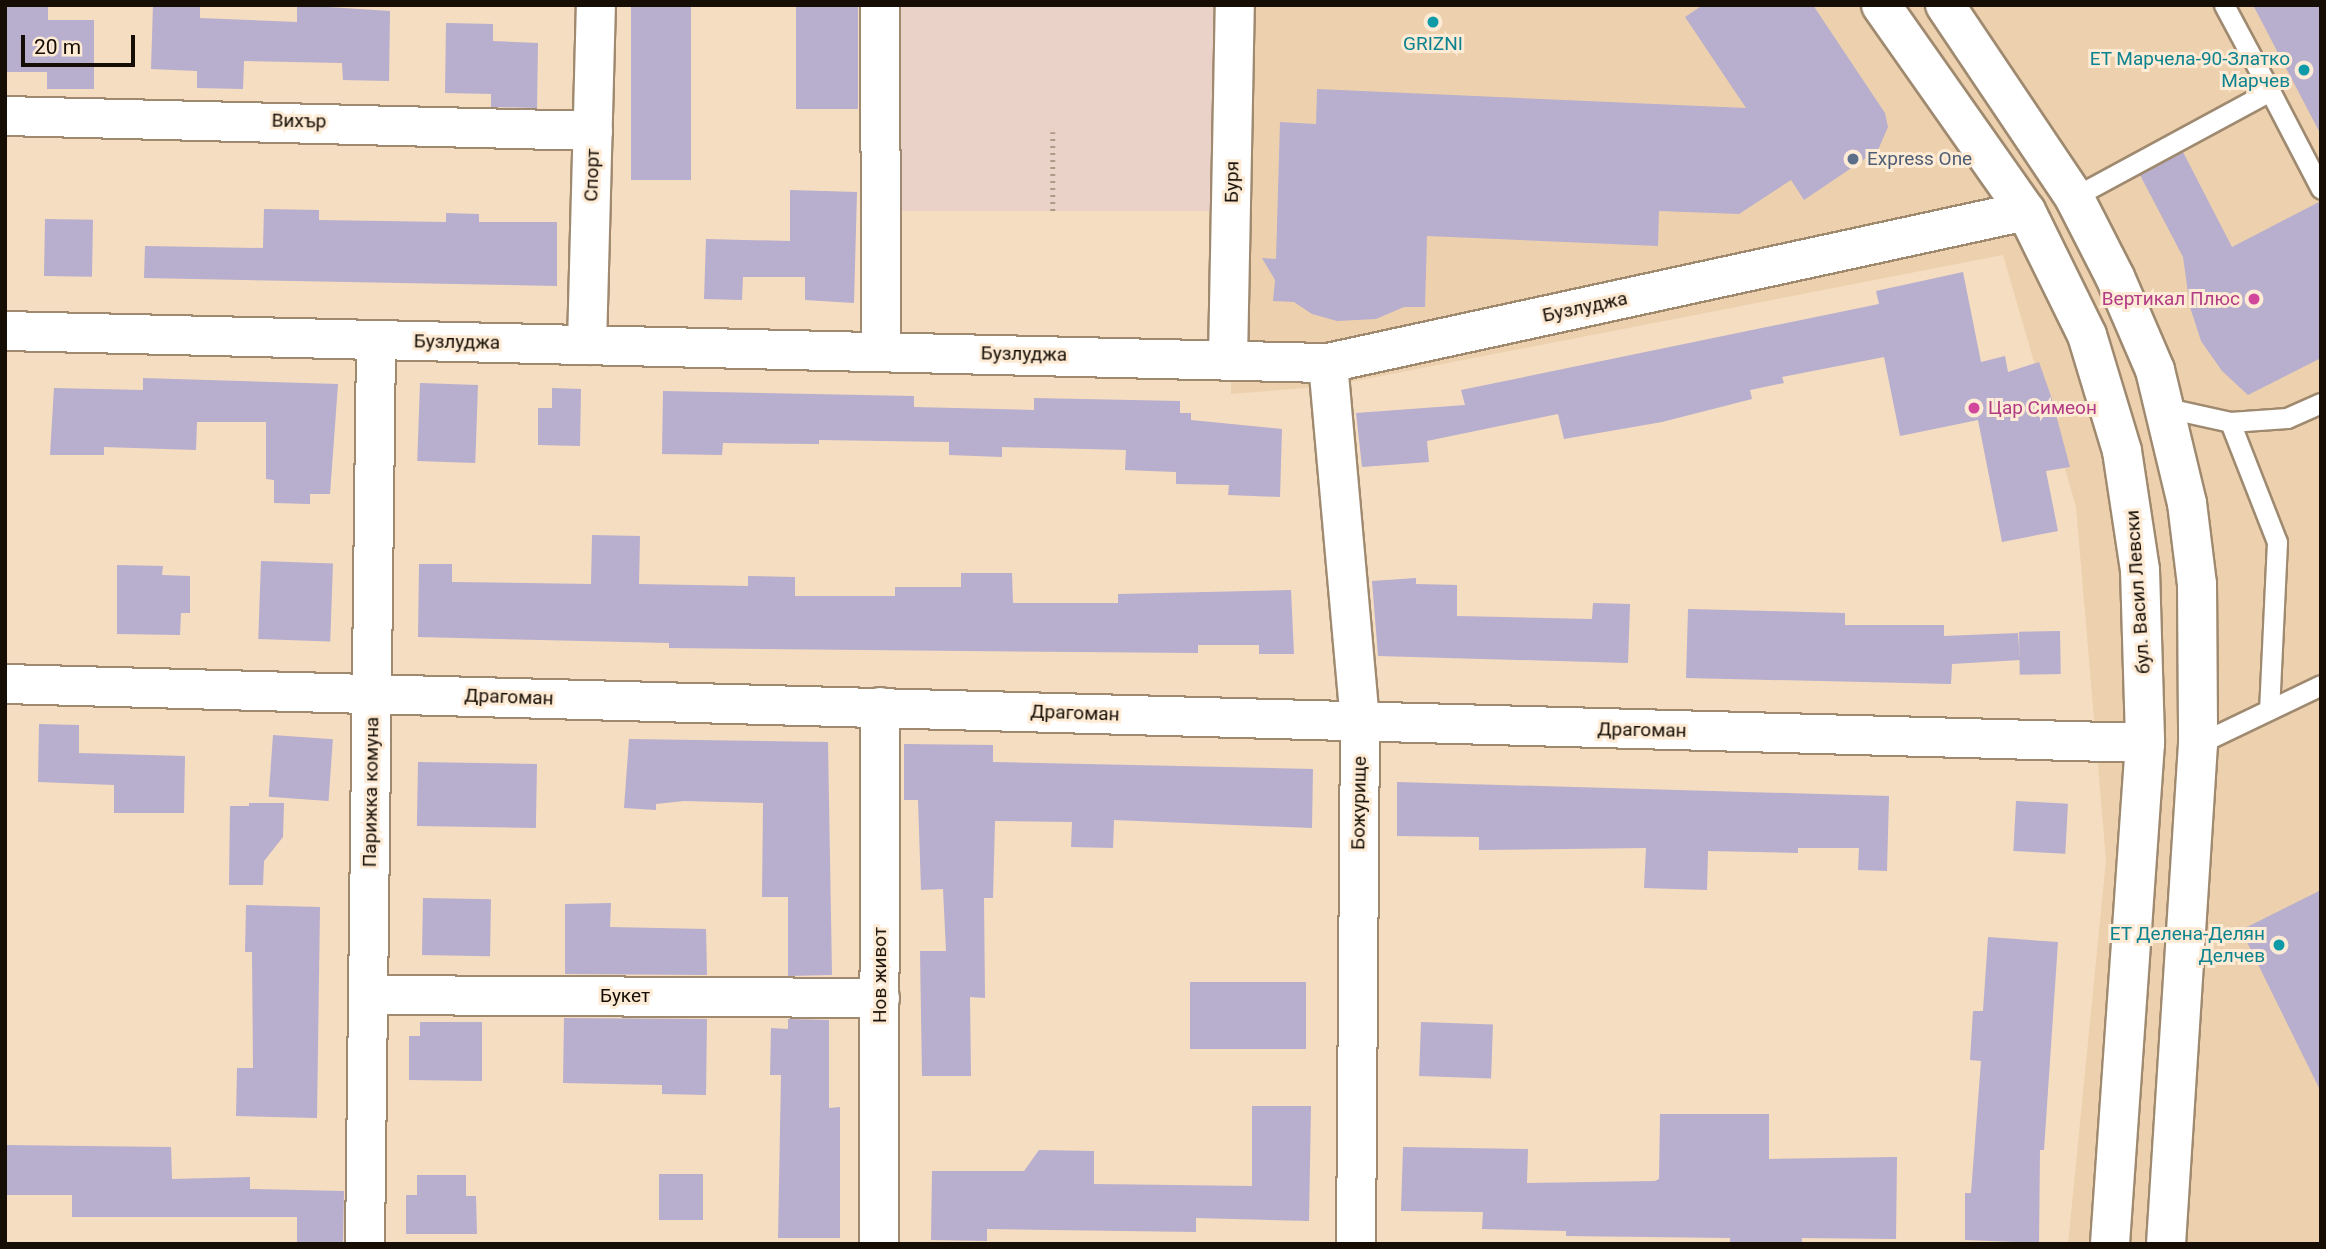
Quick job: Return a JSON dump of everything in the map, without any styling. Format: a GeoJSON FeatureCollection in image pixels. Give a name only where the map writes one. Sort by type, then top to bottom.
{"type":"FeatureCollection","features":[{"type":"Feature","properties":{"kind":"street","name":"Спорт"},"geometry":{"type":"LineString","coordinates":[[587,345],[596,5]]}},
{"type":"Feature","properties":{"kind":"street"},"geometry":{"type":"LineString","coordinates":[[880,5],[881,351]]}},
{"type":"Feature","properties":{"kind":"street","name":"Буря"},"geometry":{"type":"LineString","coordinates":[[1228,359],[1235,5]]}},
{"type":"Feature","properties":{"kind":"street","name":"бул. Васил Левски"},"geometry":{"type":"LineString","coordinates":[[1881,5],[2026,211],[2087,335],[2122,451],[2140,569],[2146,743],[2110,1244]]}},
{"type":"Feature","properties":{"kind":"street"},"geometry":{"type":"LineString","coordinates":[[1945,5],[2074,197],[2120,288],[2167,408],[2187,503],[2197,584],[2198,744],[2166,1244]]}},
{"type":"Feature","properties":{"kind":"street","name":"Вихър"},"geometry":{"type":"LineString","coordinates":[[5,116],[593,131]]}},
{"type":"Feature","properties":{"kind":"street","name":"Бузлуджа"},"geometry":{"type":"LineString","coordinates":[[5,331],[1328,363],[2026,211]]}},
{"type":"Feature","properties":{"kind":"street","name":"Парижка комуна"},"geometry":{"type":"LineString","coordinates":[[365,1244],[376,340]]}},
{"type":"Feature","properties":{"kind":"street","name":"Божурище"},"geometry":{"type":"LineString","coordinates":[[1328,363],[1360,723],[1356,1244]]}},
{"type":"Feature","properties":{"kind":"street","name":"Драгоман"},"geometry":{"type":"LineString","coordinates":[[5,684],[2146,743]]}},
{"type":"Feature","properties":{"kind":"street","name":"Нов живот"},"geometry":{"type":"LineString","coordinates":[[879,1244],[880,707]]}},
{"type":"Feature","properties":{"kind":"street","name":"Букет"},"geometry":{"type":"LineString","coordinates":[[369,995],[880,998]]}},
{"type":"Feature","properties":{"kind":"lane"},"geometry":{"type":"LineString","coordinates":[[2224,5],[2321,189]]}},
{"type":"Feature","properties":{"kind":"lane"},"geometry":{"type":"LineString","coordinates":[[2074,197],[2270,91]]}},
{"type":"Feature","properties":{"kind":"lane"},"geometry":{"type":"LineString","coordinates":[[2167,408],[2230,422],[2287,418],[2321,403]]}},
{"type":"Feature","properties":{"kind":"lane"},"geometry":{"type":"LineString","coordinates":[[2230,422],[2277,542],[2269,710]]}},
{"type":"Feature","properties":{"kind":"lane"},"geometry":{"type":"LineString","coordinates":[[2198,744],[2321,685]]}},
{"type":"Feature","properties":{"kind":"path"},"geometry":{"type":"LineString","coordinates":[[1053,132],[1053,213]]}},
{"type":"Feature","properties":{"kind":"shaded area"},"geometry":{"type":"Polygon","coordinates":[[[897,5],[1220,5],[1220,211],[897,211],[897,5]]]}},
{"type":"Feature","properties":{"kind":"shaded area"},"geometry":{"type":"Polygon","coordinates":[[[1235,5],[2321,5],[2321,1244],[2068,1244],[2106,860],[2076,507],[2003,255],[1330,386],[1231,394],[1235,5]]]}},
{"type":"Feature","properties":{"kind":"building"},"geometry":{"type":"Polygon","coordinates":[[[5,5],[48,5],[48,20],[94,20],[94,89],[47,89],[47,72],[5,72],[5,5]]]}},
{"type":"Feature","properties":{"kind":"building"},"geometry":{"type":"Polygon","coordinates":[[[153,5],[200,5],[200,18],[297,22],[297,5],[390,11],[389,81],[343,80],[342,63],[244,61],[243,89],[197,88],[197,71],[151,69],[153,5]]]}},
{"type":"Feature","properties":{"kind":"building"},"geometry":{"type":"Polygon","coordinates":[[[631,5],[691,5],[691,180],[631,180],[631,5]]]}},
{"type":"Feature","properties":{"kind":"building"},"geometry":{"type":"Polygon","coordinates":[[[796,5],[858,5],[858,109],[796,109],[796,5]]]}},
{"type":"Feature","properties":{"kind":"building"},"geometry":{"type":"Polygon","coordinates":[[[1703,5],[1813,5],[1885,113],[1888,127],[1878,150],[1804,200],[1791,180],[1739,214],[1659,211],[1658,246],[1427,236],[1425,307],[1404,307],[1376,319],[1337,321],[1312,314],[1294,302],[1273,301],[1275,280],[1262,258],[1276,259],[1280,122],[1316,124],[1317,89],[1746,108],[1685,17],[1703,5]]]}},
{"type":"Feature","properties":{"kind":"building","name":"ЕТ Марчела-90-Златко Марчев"},"geometry":{"type":"Polygon","coordinates":[[[2253,5],[2321,5],[2321,135],[2253,5]]]}},
{"type":"Feature","properties":{"kind":"building"},"geometry":{"type":"Polygon","coordinates":[[[446,23],[493,24],[493,41],[538,43],[537,108],[491,107],[491,94],[445,93],[446,23]]]}},
{"type":"Feature","properties":{"kind":"building","name":"Вертикал Плюс"},"geometry":{"type":"Polygon","coordinates":[[[2183,152],[2232,247],[2321,201],[2321,358],[2248,395],[2222,371],[2201,341],[2190,307],[2183,257],[2140,175],[2183,152]]]}},
{"type":"Feature","properties":{"kind":"building"},"geometry":{"type":"Polygon","coordinates":[[[790,190],[857,192],[854,303],[805,300],[805,277],[743,277],[742,300],[704,299],[706,239],[790,241],[790,190]]]}},
{"type":"Feature","properties":{"kind":"building"},"geometry":{"type":"Polygon","coordinates":[[[264,209],[319,210],[319,220],[446,222],[446,213],[479,214],[479,222],[557,222],[557,286],[144,278],[145,246],[263,248],[264,209]]]}},
{"type":"Feature","properties":{"kind":"building"},"geometry":{"type":"Polygon","coordinates":[[[45,219],[93,220],[92,277],[44,276],[45,219]]]}},
{"type":"Feature","properties":{"kind":"building"},"geometry":{"type":"Polygon","coordinates":[[[1963,272],[1981,362],[2005,356],[2008,372],[2039,362],[2070,467],[2046,471],[2058,531],[2002,542],[1978,420],[1900,436],[1884,357],[1782,377],[1784,383],[1750,390],[1752,399],[1662,422],[1564,439],[1558,414],[1427,441],[1429,462],[1362,467],[1356,413],[1465,405],[1461,390],[1879,304],[1876,291],[1963,272]]]}},
{"type":"Feature","properties":{"kind":"building"},"geometry":{"type":"Polygon","coordinates":[[[143,378],[338,384],[330,494],[310,494],[310,504],[274,503],[274,480],[266,479],[266,422],[197,422],[196,450],[104,447],[104,455],[50,455],[54,388],[143,390],[143,378]]]}},
{"type":"Feature","properties":{"kind":"building"},"geometry":{"type":"Polygon","coordinates":[[[420,383],[478,385],[475,463],[417,461],[420,383]]]}},
{"type":"Feature","properties":{"kind":"building"},"geometry":{"type":"Polygon","coordinates":[[[552,388],[581,389],[580,446],[538,445],[538,408],[552,408],[552,388]]]}},
{"type":"Feature","properties":{"kind":"building"},"geometry":{"type":"Polygon","coordinates":[[[663,391],[914,396],[914,407],[1034,410],[1034,398],[1180,401],[1180,413],[1191,413],[1191,420],[1282,429],[1280,497],[1228,495],[1229,485],[1176,484],[1176,472],[1125,470],[1126,450],[1002,447],[1002,457],[949,455],[949,442],[819,440],[819,444],[723,443],[722,455],[662,454],[663,391]]]}},
{"type":"Feature","properties":{"kind":"building"},"geometry":{"type":"Polygon","coordinates":[[[592,535],[640,536],[639,584],[748,586],[748,576],[795,577],[795,596],[895,596],[895,587],[961,587],[961,573],[1012,573],[1013,603],[1118,603],[1118,594],[1291,590],[1294,654],[1259,654],[1259,645],[1198,645],[1198,653],[1078,652],[669,648],[669,643],[418,637],[419,564],[452,564],[452,582],[591,584],[592,535]]]}},
{"type":"Feature","properties":{"kind":"building"},"geometry":{"type":"Polygon","coordinates":[[[261,561],[333,564],[330,641],[258,639],[261,561]]]}},
{"type":"Feature","properties":{"kind":"building"},"geometry":{"type":"Polygon","coordinates":[[[117,565],[163,566],[162,575],[190,576],[190,613],[181,613],[180,635],[117,634],[117,565]]]}},
{"type":"Feature","properties":{"kind":"building"},"geometry":{"type":"Polygon","coordinates":[[[1416,578],[1416,584],[1457,585],[1457,616],[1592,619],[1593,603],[1630,604],[1628,663],[1378,656],[1372,581],[1416,578]]]}},
{"type":"Feature","properties":{"kind":"building"},"geometry":{"type":"Polygon","coordinates":[[[1688,609],[1845,613],[1845,625],[1944,625],[1944,636],[2018,633],[2020,660],[1952,664],[1951,684],[1686,678],[1688,609]]]}},
{"type":"Feature","properties":{"kind":"building"},"geometry":{"type":"Polygon","coordinates":[[[2060,631],[2061,674],[2020,675],[2019,632],[2060,631]]]}},
{"type":"Feature","properties":{"kind":"building"},"geometry":{"type":"Polygon","coordinates":[[[39,724],[79,725],[79,753],[185,756],[184,813],[114,813],[114,785],[38,782],[39,724]]]}},
{"type":"Feature","properties":{"kind":"building"},"geometry":{"type":"Polygon","coordinates":[[[273,735],[333,739],[329,801],[269,797],[273,735]]]}},
{"type":"Feature","properties":{"kind":"building"},"geometry":{"type":"Polygon","coordinates":[[[629,739],[828,742],[832,975],[788,976],[788,897],[762,897],[763,803],[684,801],[656,804],[656,810],[624,808],[629,739]]]}},
{"type":"Feature","properties":{"kind":"building"},"geometry":{"type":"Polygon","coordinates":[[[904,744],[993,745],[993,762],[1313,769],[1312,828],[1114,820],[1113,848],[1071,847],[1072,822],[995,821],[993,898],[984,898],[985,998],[970,997],[971,1076],[922,1076],[920,951],[946,951],[943,889],[921,890],[918,800],[904,800],[904,744]]]}},
{"type":"Feature","properties":{"kind":"building"},"geometry":{"type":"Polygon","coordinates":[[[418,762],[537,764],[536,828],[417,826],[418,762]]]}},
{"type":"Feature","properties":{"kind":"building"},"geometry":{"type":"Polygon","coordinates":[[[1397,782],[1889,796],[1887,871],[1858,870],[1859,848],[1798,848],[1798,853],[1708,851],[1707,890],[1644,888],[1646,848],[1479,850],[1479,837],[1397,836],[1397,782]]]}},
{"type":"Feature","properties":{"kind":"building"},"geometry":{"type":"Polygon","coordinates":[[[2016,801],[2068,804],[2065,854],[2013,851],[2016,801]]]}},
{"type":"Feature","properties":{"kind":"building"},"geometry":{"type":"Polygon","coordinates":[[[249,803],[284,803],[283,837],[264,861],[263,885],[229,885],[230,806],[249,806],[249,803]]]}},
{"type":"Feature","properties":{"kind":"building"},"geometry":{"type":"Polygon","coordinates":[[[2321,890],[2321,1092],[2241,930],[2321,890]]]}},
{"type":"Feature","properties":{"kind":"building"},"geometry":{"type":"Polygon","coordinates":[[[423,898],[491,899],[490,956],[422,955],[423,898]]]}},
{"type":"Feature","properties":{"kind":"building"},"geometry":{"type":"Polygon","coordinates":[[[611,903],[610,927],[706,929],[707,975],[565,974],[565,904],[611,903]]]}},
{"type":"Feature","properties":{"kind":"building"},"geometry":{"type":"Polygon","coordinates":[[[246,905],[320,907],[317,1118],[236,1116],[237,1068],[253,1068],[252,952],[245,952],[246,905]]]}},
{"type":"Feature","properties":{"kind":"building"},"geometry":{"type":"Polygon","coordinates":[[[1988,937],[2058,942],[2044,1150],[2040,1150],[2039,1243],[1965,1240],[1965,1193],[1971,1193],[1981,1061],[1970,1060],[1973,1011],[1983,1011],[1988,937]]]}},
{"type":"Feature","properties":{"kind":"building"},"geometry":{"type":"Polygon","coordinates":[[[1190,982],[1306,982],[1306,1049],[1190,1049],[1190,982]]]}},
{"type":"Feature","properties":{"kind":"building"},"geometry":{"type":"Polygon","coordinates":[[[564,1018],[707,1019],[706,1095],[662,1094],[662,1085],[563,1083],[564,1018]]]}},
{"type":"Feature","properties":{"kind":"building"},"geometry":{"type":"Polygon","coordinates":[[[788,1019],[829,1020],[829,1108],[840,1107],[840,1238],[778,1238],[781,1075],[770,1075],[771,1028],[788,1029],[788,1019]]]}},
{"type":"Feature","properties":{"kind":"building"},"geometry":{"type":"Polygon","coordinates":[[[420,1022],[482,1022],[482,1081],[409,1080],[409,1036],[420,1036],[420,1022]]]}},
{"type":"Feature","properties":{"kind":"building"},"geometry":{"type":"Polygon","coordinates":[[[1421,1022],[1493,1025],[1491,1078],[1419,1076],[1421,1022]]]}},
{"type":"Feature","properties":{"kind":"building"},"geometry":{"type":"Polygon","coordinates":[[[1252,1106],[1311,1106],[1309,1221],[1196,1218],[1196,1232],[987,1229],[987,1241],[931,1240],[932,1171],[1024,1171],[1039,1150],[1094,1151],[1094,1184],[1252,1186],[1252,1106]]]}},
{"type":"Feature","properties":{"kind":"building"},"geometry":{"type":"Polygon","coordinates":[[[1660,1114],[1769,1114],[1769,1159],[1897,1157],[1896,1239],[1802,1238],[1802,1244],[1730,1244],[1730,1238],[1566,1236],[1566,1231],[1482,1229],[1483,1212],[1401,1211],[1403,1147],[1528,1149],[1527,1183],[1655,1181],[1659,1179],[1660,1114]]]}},
{"type":"Feature","properties":{"kind":"building"},"geometry":{"type":"Polygon","coordinates":[[[5,1145],[171,1147],[172,1179],[250,1177],[250,1189],[344,1191],[343,1244],[297,1244],[297,1217],[72,1217],[72,1195],[5,1195],[5,1145]]]}},
{"type":"Feature","properties":{"kind":"building"},"geometry":{"type":"Polygon","coordinates":[[[659,1174],[703,1174],[703,1220],[659,1220],[659,1174]]]}},
{"type":"Feature","properties":{"kind":"building"},"geometry":{"type":"Polygon","coordinates":[[[417,1175],[466,1175],[466,1196],[476,1196],[477,1234],[406,1234],[406,1195],[417,1195],[417,1175]]]}},
{"type":"Feature","properties":{"kind":"place","name":"GRIZNI"},"geometry":{"type":"Point","coordinates":[1433,22]}},
{"type":"Feature","properties":{"kind":"place","name":"ЕТ Марчела-90-Златко Марчев"},"geometry":{"type":"Point","coordinates":[2304,70]}},
{"type":"Feature","properties":{"kind":"place","name":"Express One"},"geometry":{"type":"Point","coordinates":[1853,159]}},
{"type":"Feature","properties":{"kind":"place","name":"Вертикал Плюс"},"geometry":{"type":"Point","coordinates":[2254,299]}},
{"type":"Feature","properties":{"kind":"place","name":"Цар Симеон"},"geometry":{"type":"Point","coordinates":[1974,408]}},
{"type":"Feature","properties":{"kind":"place","name":"ЕТ Делена-Делян Делчев"},"geometry":{"type":"Point","coordinates":[2279,945]}}]}
